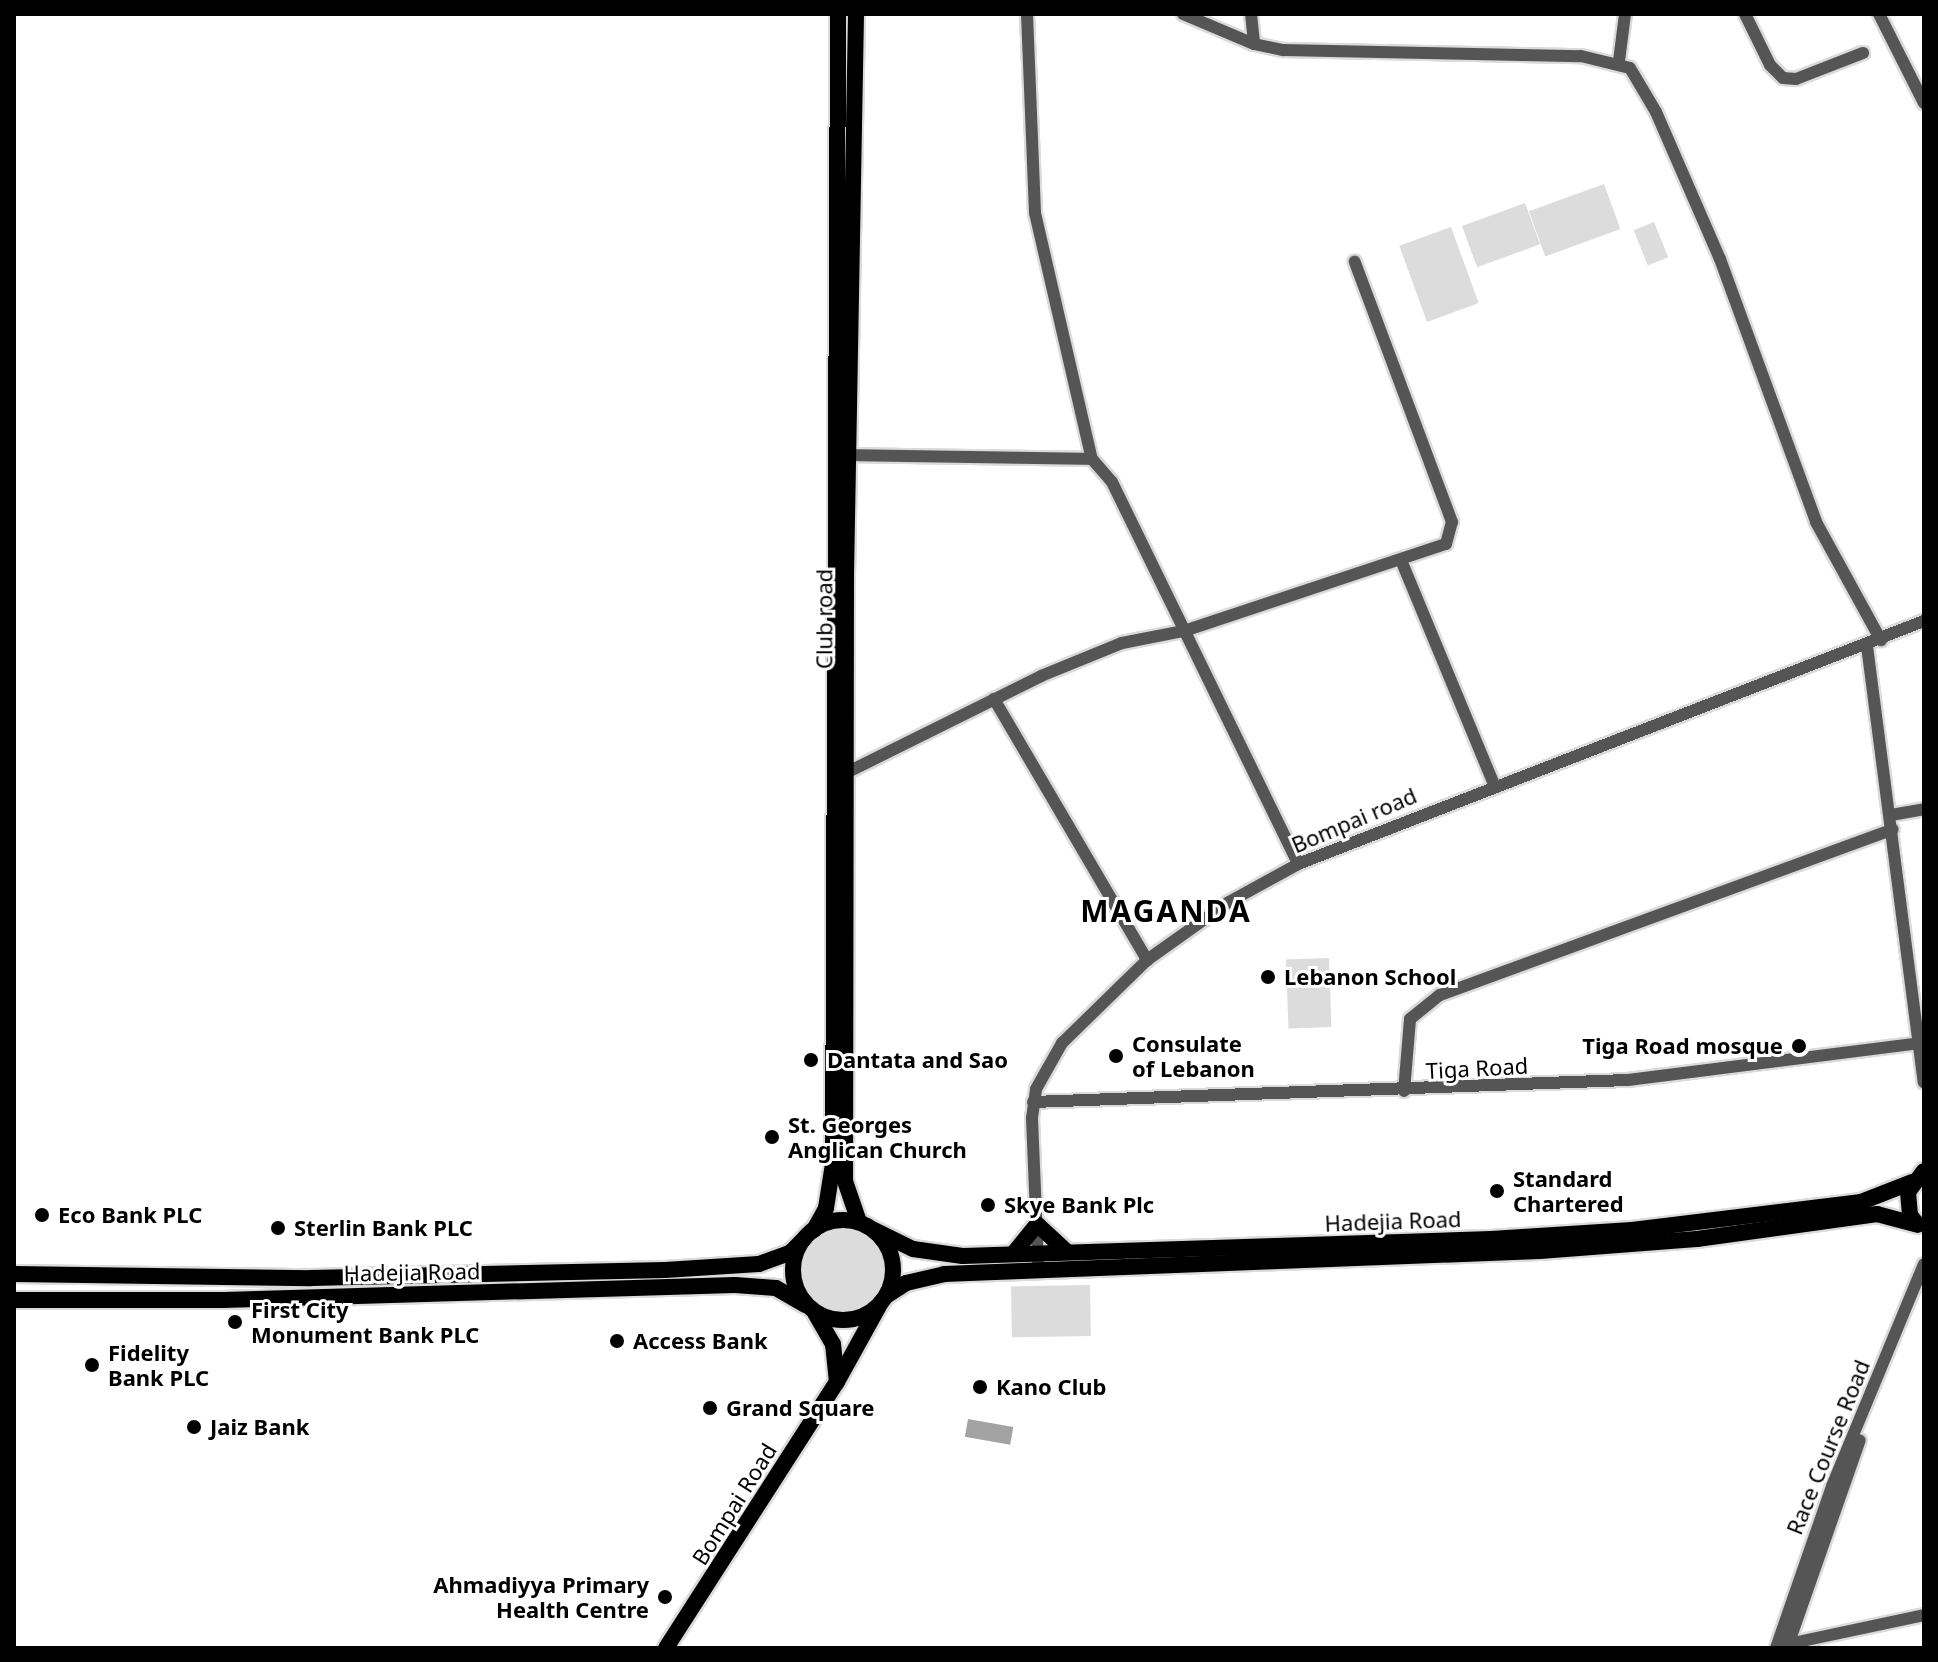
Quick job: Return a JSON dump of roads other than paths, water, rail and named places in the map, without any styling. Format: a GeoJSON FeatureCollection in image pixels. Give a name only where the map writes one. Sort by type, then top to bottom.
{"type":"FeatureCollection","features":[{"type":"Feature","properties":{"kind":"main road"},"geometry":{"type":"LineString","coordinates":[[837,1382],[833,1344],[810,1308],[792,1267],[826,1208],[833,1164],[839,1038],[843,465],[838,14]]}},
{"type":"Feature","properties":{"kind":"main road","name":"Club road"},"geometry":{"type":"LineString","coordinates":[[856,14],[843,465],[846,773],[839,1038],[845,1181],[866,1226]]}},
{"type":"Feature","properties":{"kind":"main road"},"geometry":{"type":"LineString","coordinates":[[1918,1176],[1907,1204],[1922,1228]]}},
{"type":"Feature","properties":{"kind":"main road","name":"Hadejia Road"},"geometry":{"type":"LineString","coordinates":[[866,1226],[894,1242],[935,1254],[1386,1244],[1632,1230],[1861,1202],[1918,1176]]}},
{"type":"Feature","properties":{"kind":"main road","name":"Hadejia Road"},"geometry":{"type":"LineString","coordinates":[[883,1300],[906,1283],[934,1276],[1540,1251],[1697,1239],[1877,1214],[1922,1228]]}},
{"type":"Feature","properties":{"kind":"main road"},"geometry":{"type":"LineString","coordinates":[[808,1235],[842,1220],[866,1226],[884,1241],[893,1268],[883,1300],[848,1320],[810,1308]]}},
{"type":"Feature","properties":{"kind":"main road"},"geometry":{"type":"LineString","coordinates":[[1013,1254],[1037,1224],[1067,1252]]}},
{"type":"Feature","properties":{"kind":"main road","name":"Hadejia Road"},"geometry":{"type":"LineString","coordinates":[[14,1274],[286,1277],[734,1267],[777,1259],[808,1235]]}},
{"type":"Feature","properties":{"kind":"main road"},"geometry":{"type":"LineString","coordinates":[[14,1292],[242,1287],[286,1277]]}},
{"type":"Feature","properties":{"kind":"main road"},"geometry":{"type":"LineString","coordinates":[[14,1282],[242,1287],[291,1296]]}},
{"type":"Feature","properties":{"kind":"main road","name":"Hadejia Road"},"geometry":{"type":"LineString","coordinates":[[14,1300],[735,1285],[776,1288],[810,1308]]}},
{"type":"Feature","properties":{"kind":"main road","name":"Bompai Road"},"geometry":{"type":"LineString","coordinates":[[666,1648],[837,1382],[883,1300]]}},
{"type":"Feature","properties":{"kind":"street"},"geometry":{"type":"LineString","coordinates":[[1027,14],[1035,213],[1092,459],[1112,482],[1298,864]]}},
{"type":"Feature","properties":{"kind":"street"},"geometry":{"type":"LineString","coordinates":[[1183,14],[1254,44],[1283,50],[1581,56],[1619,61],[1643,84],[1656,112],[1720,259],[1816,522],[1881,640]]}},
{"type":"Feature","properties":{"kind":"street"},"geometry":{"type":"LineString","coordinates":[[1251,14],[1254,44]]}},
{"type":"Feature","properties":{"kind":"street"},"geometry":{"type":"LineString","coordinates":[[1619,61],[1625,14]]}},
{"type":"Feature","properties":{"kind":"street"},"geometry":{"type":"LineString","coordinates":[[1745,14],[1770,65],[1783,78],[1796,79],[1863,53]]}},
{"type":"Feature","properties":{"kind":"street"},"geometry":{"type":"LineString","coordinates":[[1879,14],[1924,103]]}},
{"type":"Feature","properties":{"kind":"street"},"geometry":{"type":"LineString","coordinates":[[846,773],[994,699],[1122,643],[1184,631],[1446,544],[1452,522],[1355,262]]}},
{"type":"Feature","properties":{"kind":"street"},"geometry":{"type":"LineString","coordinates":[[843,465],[1092,459]]}},
{"type":"Feature","properties":{"kind":"street"},"geometry":{"type":"LineString","coordinates":[[1401,560],[1494,784]]}},
{"type":"Feature","properties":{"kind":"street","name":"Bompai road"},"geometry":{"type":"LineString","coordinates":[[1038,1272],[1033,1102],[1047,1064],[1062,1043],[1147,960],[1229,902],[1298,864],[1494,784],[1867,646],[1924,621]]}},
{"type":"Feature","properties":{"kind":"street"},"geometry":{"type":"LineString","coordinates":[[1867,646],[1924,1082]]}},
{"type":"Feature","properties":{"kind":"street"},"geometry":{"type":"LineString","coordinates":[[994,699],[1147,960]]}},
{"type":"Feature","properties":{"kind":"street"},"geometry":{"type":"LineString","coordinates":[[1891,815],[1924,809]]}},
{"type":"Feature","properties":{"kind":"street"},"geometry":{"type":"LineString","coordinates":[[1404,1091],[1410,1019],[1440,995],[1893,829]]}},
{"type":"Feature","properties":{"kind":"street","name":"Tiga Road"},"geometry":{"type":"LineString","coordinates":[[1033,1102],[1404,1091],[1628,1080],[1920,1043]]}},
{"type":"Feature","properties":{"kind":"street","name":"Race Course Road"},"geometry":{"type":"LineString","coordinates":[[1784,1647],[1832,1486],[1924,1264]]}},
{"type":"Feature","properties":{"kind":"street","name":"Race Course Road"},"geometry":{"type":"LineString","coordinates":[[1784,1647],[1876,1396],[1924,1283]]}},
{"type":"Feature","properties":{"kind":"street"},"geometry":{"type":"LineString","coordinates":[[1784,1647],[1924,1615]]}},
{"type":"Feature","properties":{"kind":"place","name":"Lebanon School"},"geometry":{"type":"Point","coordinates":[1268,977]}},
{"type":"Feature","properties":{"kind":"place","name":"Tiga Road mosque"},"geometry":{"type":"Point","coordinates":[1799,1046]}},
{"type":"Feature","properties":{"kind":"place","name":"Consulate of Lebanon"},"geometry":{"type":"Point","coordinates":[1116,1056]}},
{"type":"Feature","properties":{"kind":"place","name":"Dantata and Sao"},"geometry":{"type":"Point","coordinates":[811,1060]}},
{"type":"Feature","properties":{"kind":"place","name":"St. Georges Anglican Church"},"geometry":{"type":"Point","coordinates":[772,1137]}},
{"type":"Feature","properties":{"kind":"place","name":"Standard Chartered"},"geometry":{"type":"Point","coordinates":[1497,1191]}},
{"type":"Feature","properties":{"kind":"place","name":"Skye Bank Plc"},"geometry":{"type":"Point","coordinates":[988,1205]}},
{"type":"Feature","properties":{"kind":"place","name":"Eco Bank PLC"},"geometry":{"type":"Point","coordinates":[42,1215]}},
{"type":"Feature","properties":{"kind":"place","name":"Sterlin Bank PLC"},"geometry":{"type":"Point","coordinates":[278,1228]}},
{"type":"Feature","properties":{"kind":"place","name":"First City Monument Bank PLC"},"geometry":{"type":"Point","coordinates":[235,1322]}},
{"type":"Feature","properties":{"kind":"place","name":"Access Bank"},"geometry":{"type":"Point","coordinates":[617,1341]}},
{"type":"Feature","properties":{"kind":"place","name":"Fidelity Bank PLC"},"geometry":{"type":"Point","coordinates":[92,1365]}},
{"type":"Feature","properties":{"kind":"place","name":"Kano Club"},"geometry":{"type":"Point","coordinates":[980,1387]}},
{"type":"Feature","properties":{"kind":"place","name":"Grand Square"},"geometry":{"type":"Point","coordinates":[710,1408]}},
{"type":"Feature","properties":{"kind":"place","name":"Jaiz Bank"},"geometry":{"type":"Point","coordinates":[194,1427]}},
{"type":"Feature","properties":{"kind":"place","name":"Ahmadiyya Primary Health Centre"},"geometry":{"type":"Point","coordinates":[665,1597]}},
{"type":"Feature","properties":{"kind":"district","name":"MAGANDA"},"geometry":{"type":"Point","coordinates":[1166,911]}}]}
